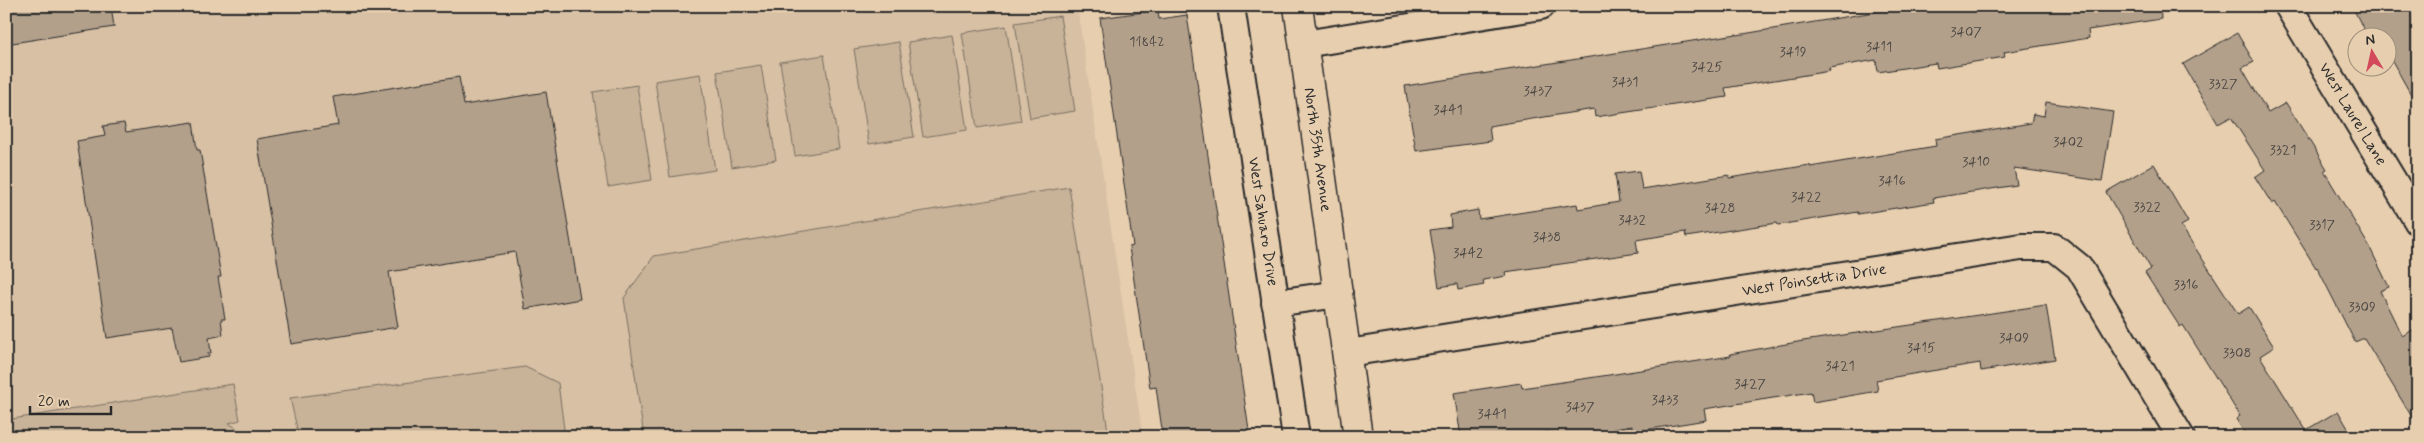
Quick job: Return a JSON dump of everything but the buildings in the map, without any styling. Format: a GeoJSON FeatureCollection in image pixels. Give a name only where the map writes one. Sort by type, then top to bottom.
{"type":"FeatureCollection","features":[{"type":"Feature","properties":{"kind":"main road","name":"North 35th Avenue"},"geometry":{"type":"LineString","coordinates":[[1298,6],[1348,353],[1358,437]]}},
{"type":"Feature","properties":{"kind":"street","name":"West Sahuaro Drive"},"geometry":{"type":"LineString","coordinates":[[1231,6],[1274,303],[1296,437]]}},
{"type":"Feature","properties":{"kind":"street"},"geometry":{"type":"LineString","coordinates":[[1304,44],[1541,6]]}},
{"type":"Feature","properties":{"kind":"street","name":"West Laurel Lane"},"geometry":{"type":"LineString","coordinates":[[2288,6],[2418,222]]}},
{"type":"Feature","properties":{"kind":"street","name":"West Poinsettia Drive"},"geometry":{"type":"LineString","coordinates":[[1348,353],[2021,247],[2054,247],[2079,267],[2181,437]]}},
{"type":"Feature","properties":{"kind":"street"},"geometry":{"type":"LineString","coordinates":[[1274,303],[1339,294]]}},
{"type":"Feature","properties":{"kind":"shaded area"},"geometry":{"type":"Polygon","coordinates":[[[6,6],[1077,6],[1143,437],[6,437],[6,6]]]}},
{"type":"Feature","properties":{"kind":"shaded area"},"geometry":{"type":"Polygon","coordinates":[[[1060,16],[1075,111],[1030,118],[1015,23],[1060,16]]]}},
{"type":"Feature","properties":{"kind":"shaded area"},"geometry":{"type":"Polygon","coordinates":[[[1006,26],[1021,121],[977,128],[962,33],[1006,26]]]}},
{"type":"Feature","properties":{"kind":"shaded area"},"geometry":{"type":"Polygon","coordinates":[[[952,35],[967,130],[923,137],[908,42],[952,35]]]}},
{"type":"Feature","properties":{"kind":"shaded area"},"geometry":{"type":"Polygon","coordinates":[[[899,42],[914,137],[869,144],[854,49],[899,42]]]}},
{"type":"Feature","properties":{"kind":"shaded area"},"geometry":{"type":"Polygon","coordinates":[[[824,55],[839,149],[795,156],[780,62],[824,55]]]}},
{"type":"Feature","properties":{"kind":"shaded area"},"geometry":{"type":"Polygon","coordinates":[[[761,65],[776,160],[732,167],[717,72],[761,65]]]}},
{"type":"Feature","properties":{"kind":"shaded area"},"geometry":{"type":"Polygon","coordinates":[[[700,74],[715,170],[670,177],[655,81],[700,74]]]}},
{"type":"Feature","properties":{"kind":"shaded area"},"geometry":{"type":"Polygon","coordinates":[[[637,85],[652,180],[608,187],[593,92],[637,85]]]}},
{"type":"Feature","properties":{"kind":"shaded area"},"geometry":{"type":"Polygon","coordinates":[[[1069,187],[1109,437],[644,437],[624,298],[654,256],[1069,187]]]}},
{"type":"Feature","properties":{"kind":"shaded area"},"geometry":{"type":"Polygon","coordinates":[[[525,367],[558,383],[565,437],[299,437],[290,398],[525,367]]]}},
{"type":"Feature","properties":{"kind":"shaded area"},"geometry":{"type":"Polygon","coordinates":[[[233,384],[240,420],[229,423],[249,437],[6,437],[6,420],[233,384]]]}}]}
